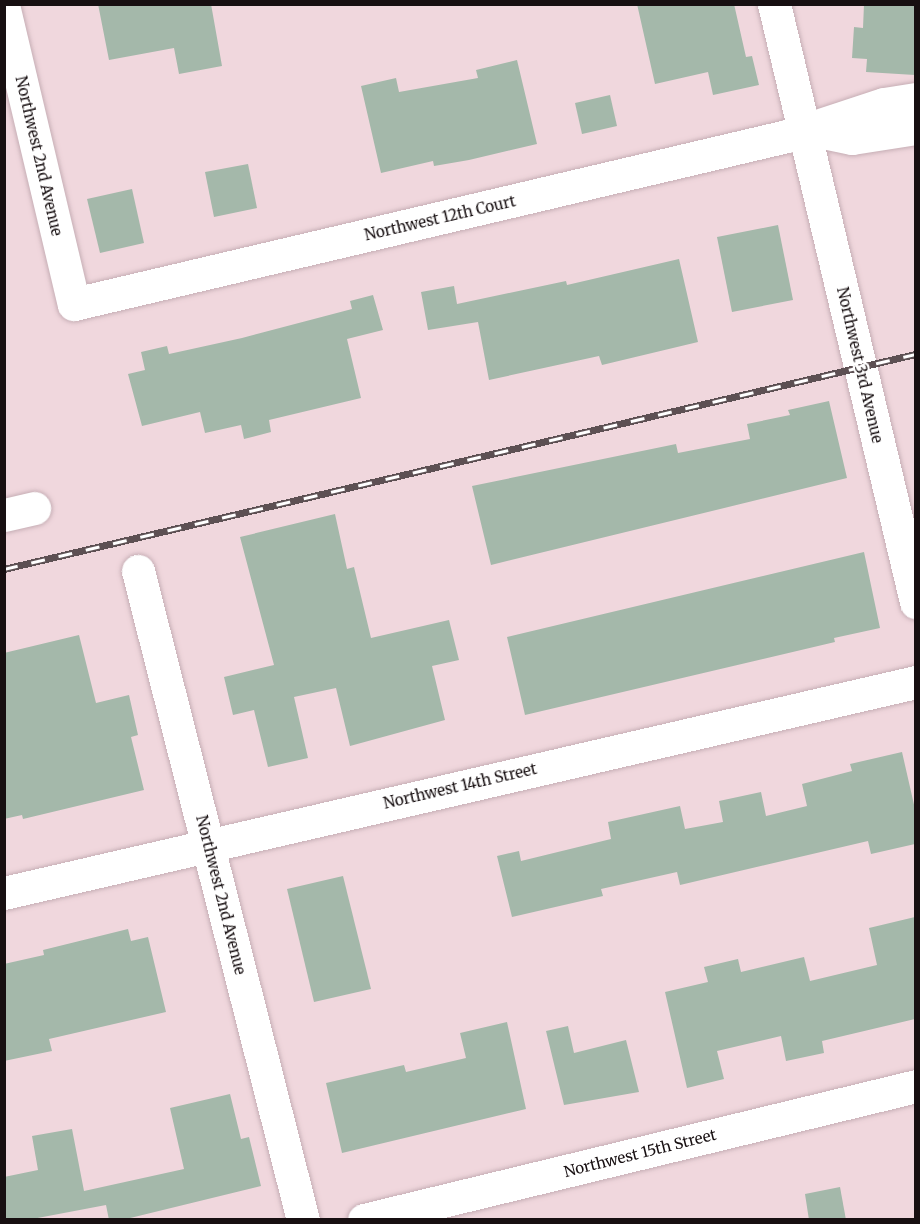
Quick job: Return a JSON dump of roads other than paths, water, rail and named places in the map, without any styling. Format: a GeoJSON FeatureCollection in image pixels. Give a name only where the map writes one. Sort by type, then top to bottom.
{"type":"FeatureCollection","features":[{"type":"Feature","properties":{"kind":"street","name":"Northwest 3rd Avenue"},"geometry":{"type":"LineString","coordinates":[[774,4],[915,602]]}},
{"type":"Feature","properties":{"kind":"street","name":"Northwest 2nd Avenue"},"geometry":{"type":"LineString","coordinates":[[4,9],[74,304]]}},
{"type":"Feature","properties":{"kind":"street"},"geometry":{"type":"LineString","coordinates":[[805,129],[884,104],[915,99]]}},
{"type":"Feature","properties":{"kind":"street"},"geometry":{"type":"LineString","coordinates":[[805,129],[852,138],[915,128]]}},
{"type":"Feature","properties":{"kind":"street","name":"Northwest 12th Court"},"geometry":{"type":"LineString","coordinates":[[74,304],[787,136],[805,129]]}},
{"type":"Feature","properties":{"kind":"street","name":"Northwest 2nd Avenue"},"geometry":{"type":"LineString","coordinates":[[138,571],[303,1220]]}},
{"type":"Feature","properties":{"kind":"street","name":"Northwest 14th Street"},"geometry":{"type":"LineString","coordinates":[[4,893],[208,843],[915,682]]}},
{"type":"Feature","properties":{"kind":"street","name":"Northwest 15th Street"},"geometry":{"type":"LineString","coordinates":[[364,1220],[915,1086]]}},
{"type":"Feature","properties":{"kind":"railway"},"geometry":{"type":"LineString","coordinates":[[4,569],[916,354]]}}]}
